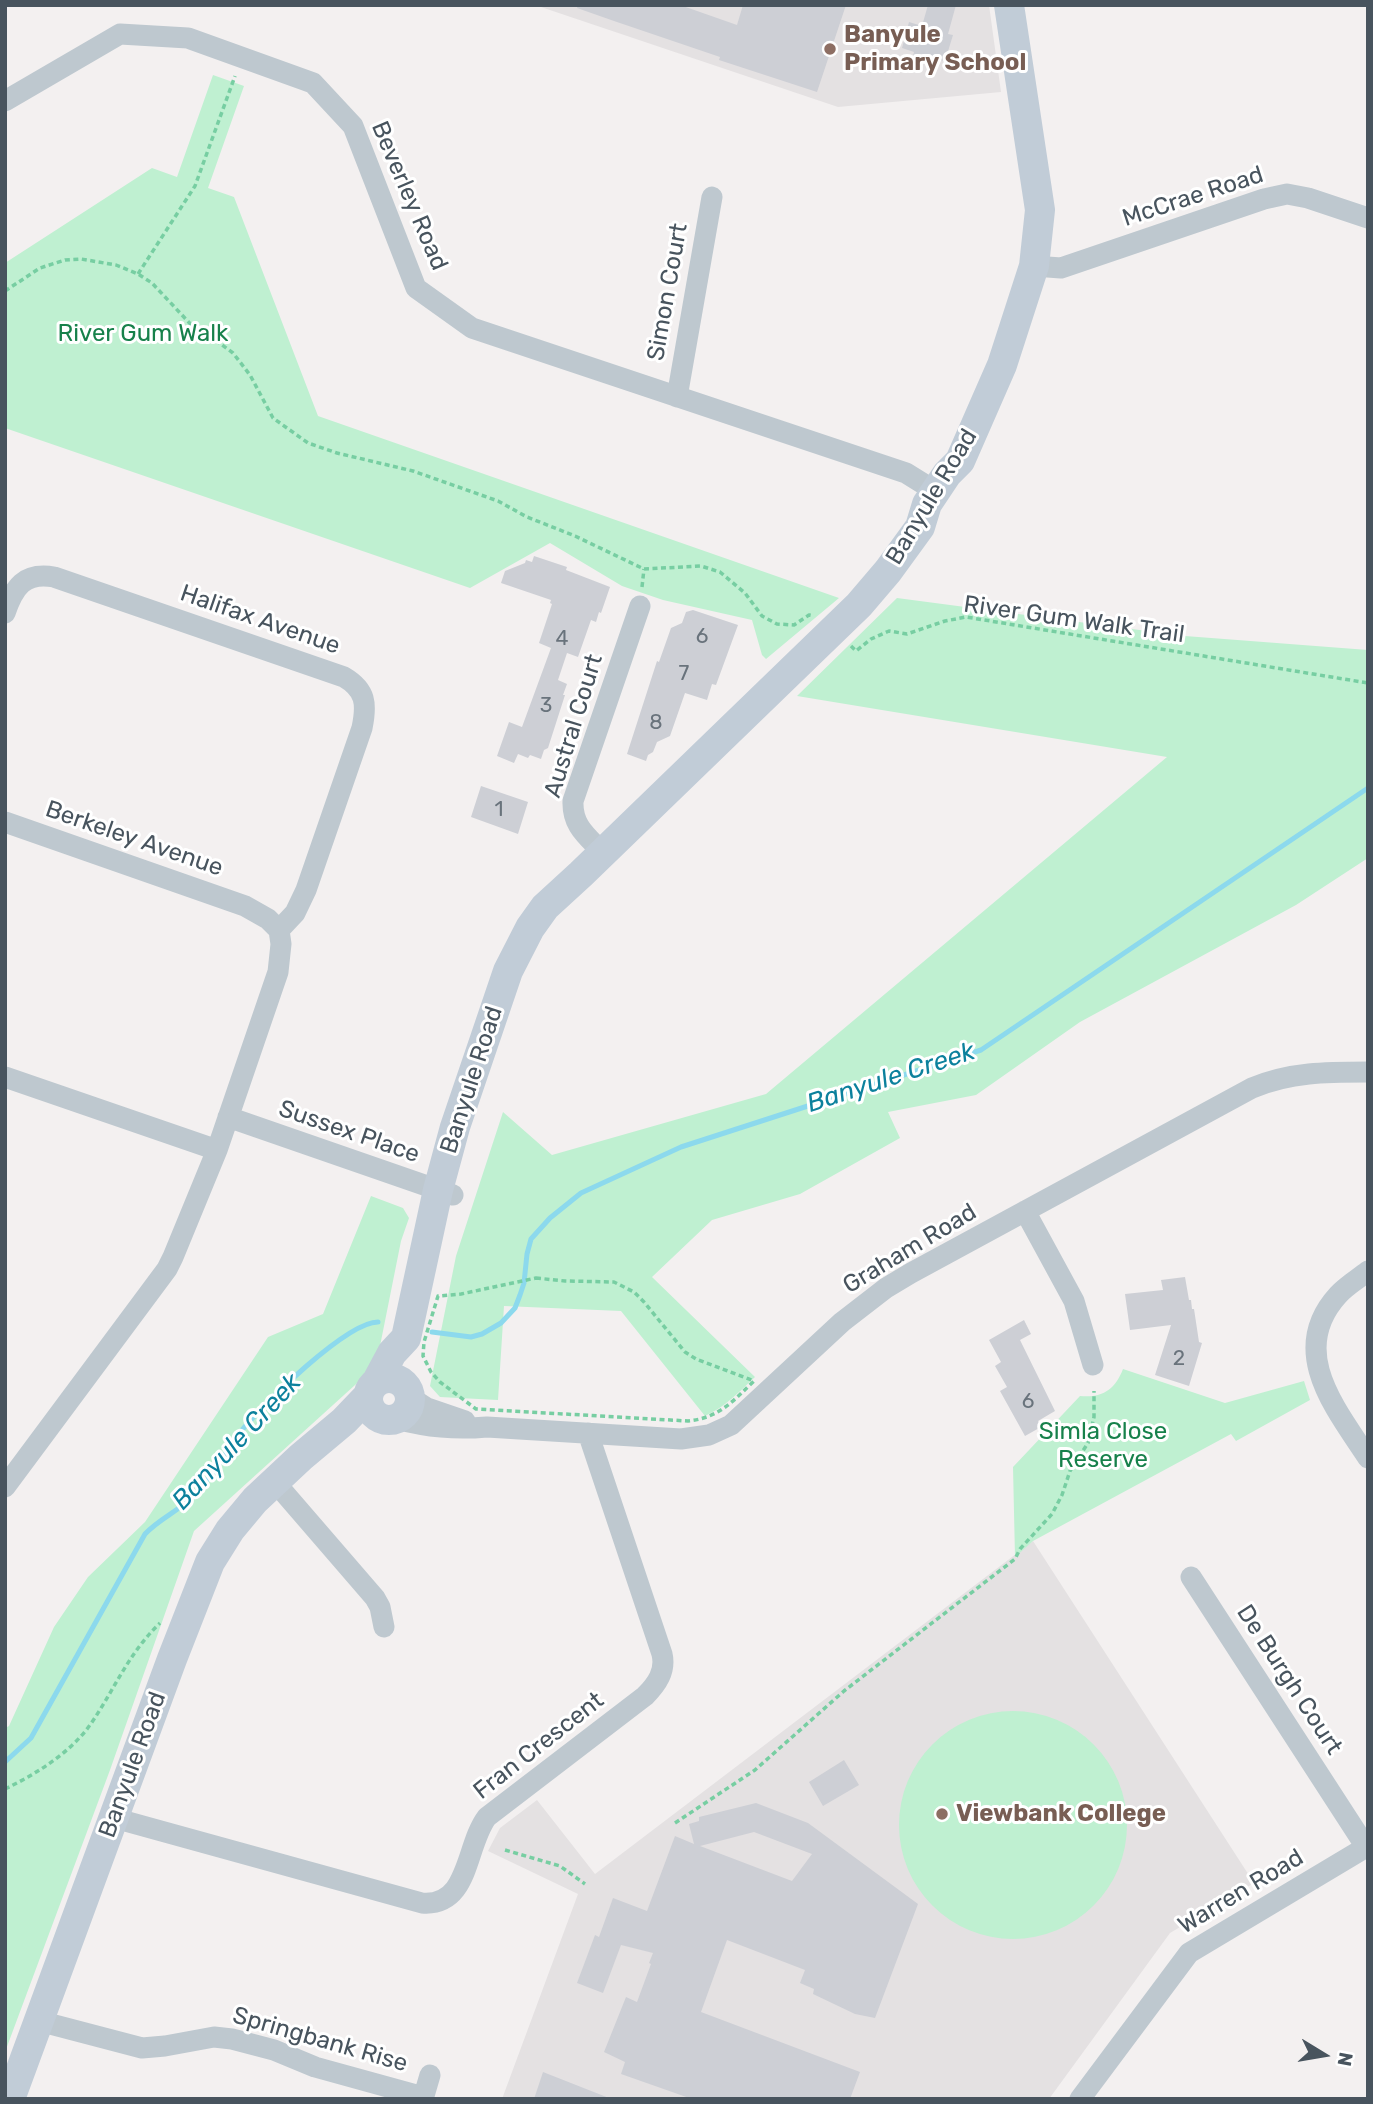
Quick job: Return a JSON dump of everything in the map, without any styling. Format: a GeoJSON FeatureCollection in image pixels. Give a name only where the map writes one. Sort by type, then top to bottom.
{"type":"FeatureCollection","features":[{"type":"Feature","properties":{"kind":"street","name":"Banyule Road"},"geometry":{"type":"LineString","coordinates":[[446,1193],[455,1127],[517,951],[545,907],[833,630],[888,571],[920,527],[927,504],[935,491],[960,461],[1002,365],[1034,266],[1040,211],[1009,5]]}},
{"type":"Feature","properties":{"kind":"street","name":"Beverley Road"},"geometry":{"type":"LineString","coordinates":[[5,101],[120,34],[188,38],[313,83],[353,126],[416,288],[472,328],[906,473],[935,491]]}},
{"type":"Feature","properties":{"kind":"street","name":"McCrae Road"},"geometry":{"type":"LineString","coordinates":[[1034,266],[1061,268],[1264,199],[1287,194],[1308,198],[1368,218]]}},
{"type":"Feature","properties":{"kind":"street","name":"Simon Court"},"geometry":{"type":"LineString","coordinates":[[677,397],[712,197]]}},
{"type":"Feature","properties":{"kind":"street","name":"Halifax Avenue"},"geometry":{"type":"LineString","coordinates":[[5,613],[11,596],[23,582],[37,576],[54,577],[353,682],[361,691],[365,706],[362,728],[306,890],[295,913],[284,923]]}},
{"type":"Feature","properties":{"kind":"street","name":"Austral Court"},"geometry":{"type":"LineString","coordinates":[[603,853],[576,823],[573,801],[640,607]]}},
{"type":"Feature","properties":{"kind":"street","name":"Berkeley Avenue"},"geometry":{"type":"LineString","coordinates":[[5,822],[245,906],[268,919],[284,923]]}},
{"type":"Feature","properties":{"kind":"street","name":"Banyule Road"},"geometry":{"type":"LineString","coordinates":[[10,2099],[210,1562],[242,1515],[274,1481],[301,1457],[390,1400],[408,1347],[409,1324],[446,1193],[484,1102],[529,962],[553,915],[581,874]]}},
{"type":"Feature","properties":{"kind":"street"},"geometry":{"type":"LineString","coordinates":[[5,1488],[167,1269],[217,1150],[278,972],[294,943],[294,924],[284,923]]}},
{"type":"Feature","properties":{"kind":"street","name":"Graham Road"},"geometry":{"type":"LineString","coordinates":[[390,1400],[427,1408],[445,1416],[487,1427],[681,1439],[721,1431],[740,1418],[863,1304],[911,1273],[1268,1081],[1317,1072],[1368,1072]]}},
{"type":"Feature","properties":{"kind":"street"},"geometry":{"type":"LineString","coordinates":[[5,1077],[217,1150]]}},
{"type":"Feature","properties":{"kind":"street","name":"Sussex Place"},"geometry":{"type":"LineString","coordinates":[[229,1117],[446,1193]]}},
{"type":"Feature","properties":{"kind":"street"},"geometry":{"type":"LineString","coordinates":[[1026,1211],[1074,1301],[1093,1365]]}},
{"type":"Feature","properties":{"kind":"street"},"geometry":{"type":"LineString","coordinates":[[1368,1271],[1344,1289],[1329,1307],[1318,1333],[1316,1361],[1329,1397],[1368,1458]]}},
{"type":"Feature","properties":{"kind":"street","name":"Fran Crescent"},"geometry":{"type":"LineString","coordinates":[[114,1818],[422,1903],[433,1904],[451,1895],[462,1879],[478,1832],[487,1817],[645,1696],[660,1676],[662,1654],[588,1433]]}},
{"type":"Feature","properties":{"kind":"street"},"geometry":{"type":"LineString","coordinates":[[274,1481],[375,1598],[380,1607],[384,1627]]}},
{"type":"Feature","properties":{"kind":"street","name":"De Burgh Court"},"geometry":{"type":"LineString","coordinates":[[1191,1577],[1367,1846]]}},
{"type":"Feature","properties":{"kind":"street","name":"Warren Road"},"geometry":{"type":"LineString","coordinates":[[1080,2099],[1189,1952],[1367,1846]]}},
{"type":"Feature","properties":{"kind":"street","name":"Springbank Rise"},"geometry":{"type":"LineString","coordinates":[[38,2021],[142,2048],[214,2037],[232,2039],[274,2050],[315,2067],[424,2098],[430,2075]]}},
{"type":"Feature","properties":{"kind":"path"},"geometry":{"type":"LineString","coordinates":[[138,274],[195,186],[243,57]]}},
{"type":"Feature","properties":{"kind":"path","name":"River Gum Walk Trail"},"geometry":{"type":"LineString","coordinates":[[5,291],[40,268],[65,260],[102,261],[138,274],[152,283],[197,331],[233,353],[250,375],[273,418],[307,443],[413,471],[498,500],[527,517],[575,536],[644,569],[701,566],[720,572],[745,593],[762,616],[777,624],[793,625],[808,615],[820,616],[856,651],[871,639],[889,631],[906,634],[966,617],[1368,683]]}},
{"type":"Feature","properties":{"kind":"path"},"geometry":{"type":"LineString","coordinates":[[536,1278],[565,1282],[614,1282],[634,1292],[645,1302],[685,1352],[696,1359],[754,1381],[720,1412],[704,1419],[688,1421],[476,1409],[431,1372],[423,1356],[424,1342],[438,1296],[461,1294],[501,1284],[536,1278]]}},
{"type":"Feature","properties":{"kind":"path"},"geometry":{"type":"LineString","coordinates":[[675,1823],[755,1770],[844,1691],[1015,1559],[1020,1549],[1052,1514],[1070,1471],[1088,1443],[1094,1417],[1094,1391]]}},
{"type":"Feature","properties":{"kind":"path"},"geometry":{"type":"LineString","coordinates":[[505,1850],[560,1866],[585,1884]]}},
{"type":"Feature","properties":{"kind":"shaded area","name":"Banyule Primary School"},"geometry":{"type":"Polygon","coordinates":[[[535,5],[989,5],[1001,92],[838,107],[535,5]]]}},
{"type":"Feature","properties":{"kind":"shaded area","name":"Viewbank College"},"geometry":{"type":"Polygon","coordinates":[[[1033,1541],[1254,1883],[1170,1933],[1049,2099],[502,2099],[578,1894],[488,1851],[500,1828],[537,1800],[595,1874],[1033,1541]]]}},
{"type":"Feature","properties":{"kind":"green space","name":"River Gum Walk"},"geometry":{"type":"Polygon","coordinates":[[[213,75],[244,86],[208,188],[234,197],[318,416],[839,598],[766,659],[762,655],[752,620],[663,600],[622,586],[550,543],[470,588],[5,428],[5,263],[152,168],[177,177],[213,75]]]}},
{"type":"Feature","properties":{"kind":"green space"},"geometry":{"type":"Polygon","coordinates":[[[897,598],[1185,636],[1368,650],[1368,858],[1296,905],[1080,1022],[976,1095],[888,1112],[900,1138],[800,1194],[712,1220],[652,1277],[755,1377],[712,1412],[705,1416],[621,1311],[504,1306],[498,1400],[440,1397],[430,1386],[456,1256],[503,1112],[552,1155],[766,1094],[1167,757],[797,696],[897,598]]]}},
{"type":"Feature","properties":{"kind":"green space"},"geometry":{"type":"Polygon","coordinates":[[[371,1196],[403,1208],[409,1218],[401,1241],[376,1366],[194,1531],[110,1770],[5,2052],[5,1728],[9,1726],[54,1627],[88,1577],[145,1522],[268,1337],[323,1314],[371,1196]]]}},
{"type":"Feature","properties":{"kind":"green space","name":"Simla Close Reserve"},"geometry":{"type":"Polygon","coordinates":[[[1123,1369],[1225,1403],[1304,1381],[1310,1400],[1236,1441],[1231,1434],[1033,1541],[1015,1557],[1013,1467],[1080,1396],[1095,1396],[1107,1391],[1123,1369]]]}},
{"type":"Feature","properties":{"kind":"green space"},"geometry":{"type":"Polygon","coordinates":[[[1013,1711],[1035,1713],[1057,1720],[1094,1744],[1118,1781],[1125,1803],[1125,1847],[1118,1869],[1094,1906],[1057,1930],[1035,1937],[1013,1939],[991,1937],[969,1930],[932,1906],[908,1869],[901,1847],[899,1825],[901,1803],[908,1781],[932,1744],[969,1720],[991,1713],[1013,1711]]]}},
{"type":"Feature","properties":{"kind":"building"},"geometry":{"type":"Polygon","coordinates":[[[578,5],[680,5],[737,25],[743,5],[846,5],[817,92],[719,60],[720,57],[577,8],[578,5]]]}},
{"type":"Feature","properties":{"kind":"building"},"geometry":{"type":"Polygon","coordinates":[[[928,5],[956,5],[948,34],[953,35],[945,61],[932,58],[931,61],[913,56],[914,52],[902,48],[909,22],[922,26],[928,5]]]}},
{"type":"Feature","properties":{"kind":"building"},"geometry":{"type":"Polygon","coordinates":[[[534,556],[567,567],[566,570],[610,587],[596,622],[591,620],[578,657],[567,653],[558,680],[567,684],[565,695],[548,748],[544,750],[541,759],[518,754],[514,763],[497,756],[509,722],[522,727],[551,648],[539,643],[552,604],[551,600],[501,583],[505,571],[525,563],[526,560],[532,562],[534,556]]]}},
{"type":"Feature","properties":{"kind":"building"},"geometry":{"type":"Polygon","coordinates":[[[693,610],[738,625],[716,685],[712,684],[707,700],[685,693],[670,736],[657,742],[646,761],[627,754],[657,661],[659,662],[671,628],[682,623],[686,612],[693,610]]]}},
{"type":"Feature","properties":{"kind":"building"},"geometry":{"type":"Polygon","coordinates":[[[481,786],[528,802],[518,834],[471,817],[481,786]]]}},
{"type":"Feature","properties":{"kind":"building"},"geometry":{"type":"Polygon","coordinates":[[[1185,1277],[1199,1342],[1202,1343],[1189,1386],[1155,1375],[1171,1325],[1130,1330],[1125,1294],[1163,1290],[1161,1280],[1185,1277]]]}},
{"type":"Feature","properties":{"kind":"building"},"geometry":{"type":"Polygon","coordinates":[[[1024,1320],[1031,1334],[1020,1340],[1055,1411],[1038,1421],[1041,1427],[1025,1436],[1000,1391],[1007,1387],[995,1366],[1001,1362],[989,1340],[1024,1320]]]}},
{"type":"Feature","properties":{"kind":"building"},"geometry":{"type":"Polygon","coordinates":[[[844,1760],[859,1785],[823,1806],[809,1782],[844,1760]]]}},
{"type":"Feature","properties":{"kind":"building"},"geometry":{"type":"Polygon","coordinates":[[[756,1803],[808,1823],[918,1904],[875,2018],[855,2014],[813,1994],[814,1989],[800,1983],[805,1970],[727,1940],[701,2012],[860,2072],[850,2099],[692,2099],[621,2074],[625,2062],[604,2052],[626,1997],[637,2002],[653,1953],[621,1945],[603,1993],[577,1983],[595,1935],[599,1937],[613,1898],[647,1911],[675,1836],[694,1844],[689,1824],[699,1821],[699,1817],[756,1803]],[[754,1832],[700,1846],[792,1881],[812,1854],[754,1832]]]}},
{"type":"Feature","properties":{"kind":"building"},"geometry":{"type":"Polygon","coordinates":[[[543,2072],[609,2098],[534,2099],[543,2072]]]}},
{"type":"Feature","properties":{"kind":"waterway","name":"Banyule Creek"},"geometry":{"type":"LineString","coordinates":[[432,1332],[471,1337],[501,1323],[515,1308],[520,1295],[531,1239],[550,1218],[581,1193],[681,1147],[981,1050],[1368,788]]}},
{"type":"Feature","properties":{"kind":"waterway","name":"Banyule Creek"},"geometry":{"type":"LineString","coordinates":[[5,1762],[31,1738],[145,1534],[199,1491],[242,1430],[286,1384],[347,1335],[378,1322]]}},
{"type":"Feature","properties":{"kind":"place","name":"Banyule Primary School"},"geometry":{"type":"Point","coordinates":[830,49]}},
{"type":"Feature","properties":{"kind":"place","name":"Viewbank College"},"geometry":{"type":"Point","coordinates":[942,1814]}}]}
